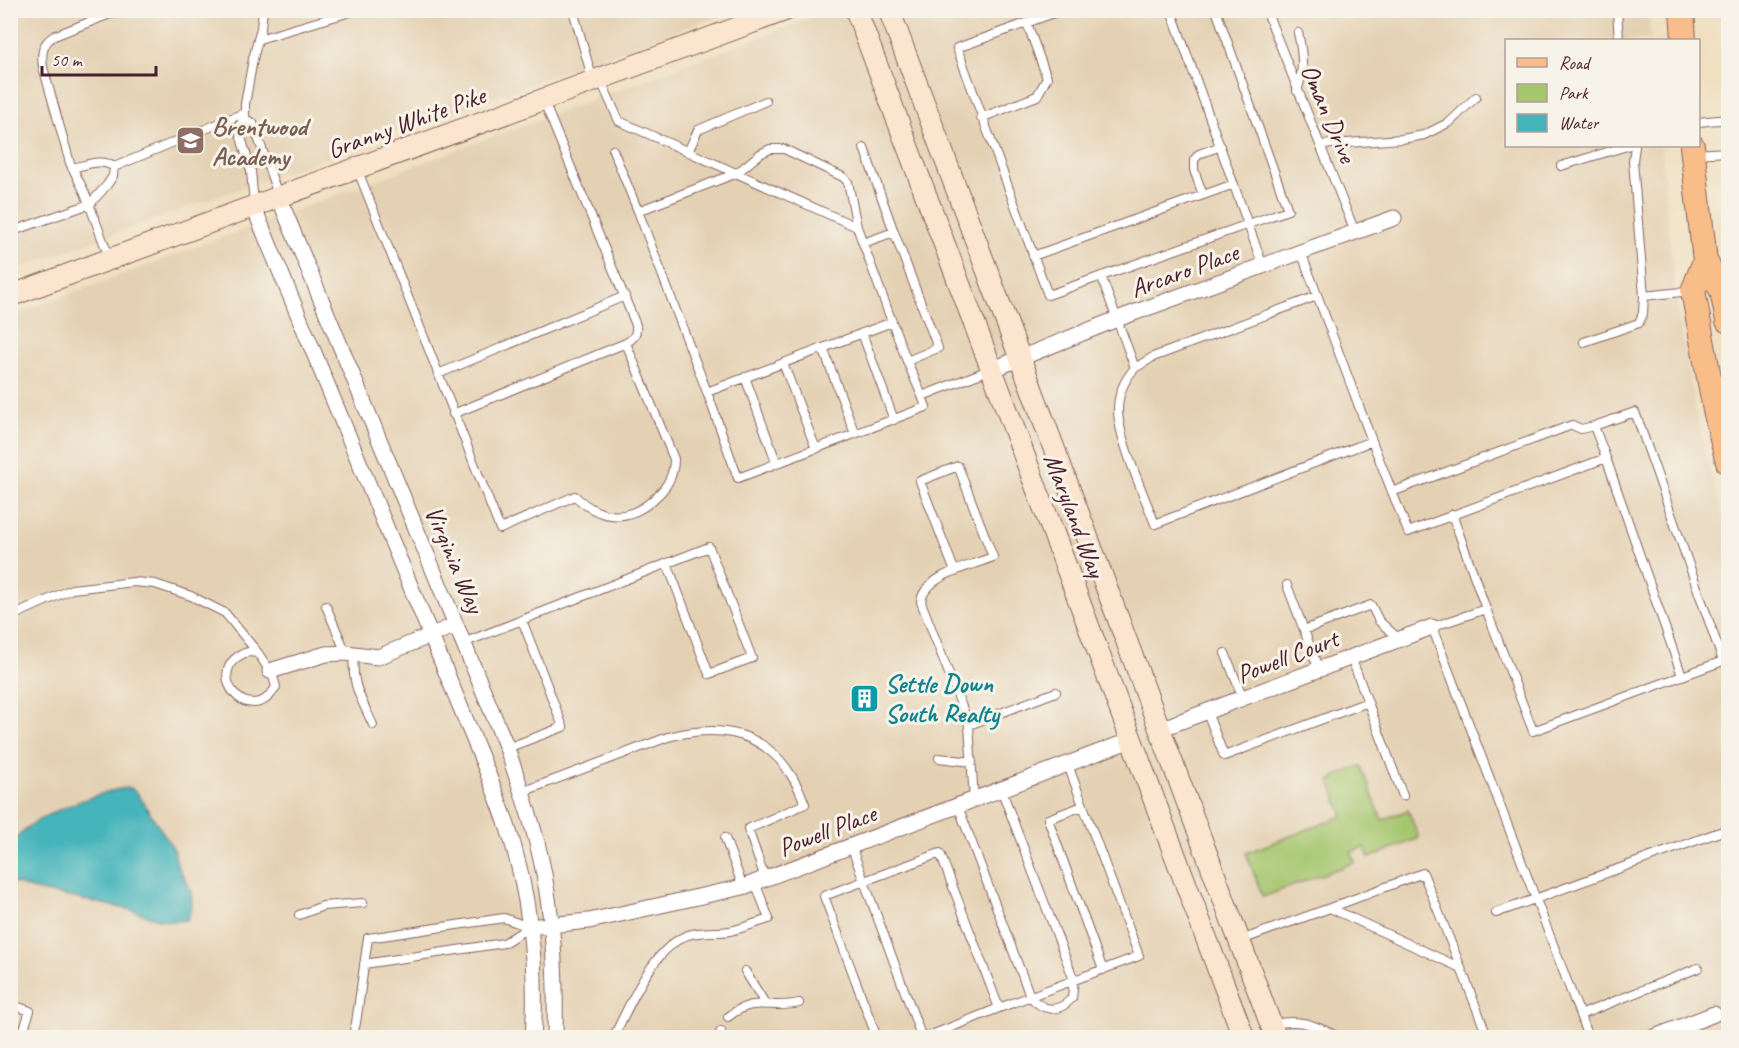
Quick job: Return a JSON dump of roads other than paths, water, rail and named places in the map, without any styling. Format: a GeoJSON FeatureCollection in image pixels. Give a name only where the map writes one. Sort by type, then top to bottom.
{"type":"FeatureCollection","features":[{"type":"Feature","properties":{"kind":"main road","name":"Granny White Pike"},"geometry":{"type":"LineString","coordinates":[[10,296],[254,208],[786,10]]}},
{"type":"Feature","properties":{"kind":"main road","name":"Maryland Way"},"geometry":{"type":"LineString","coordinates":[[856,10],[1244,1038]]}},
{"type":"Feature","properties":{"kind":"main road","name":"Maryland Way"},"geometry":{"type":"LineString","coordinates":[[889,10],[1274,1031]]}},
{"type":"Feature","properties":{"kind":"main road"},"geometry":{"type":"LineString","coordinates":[[1682,10],[1684,39]]}},
{"type":"Feature","properties":{"kind":"main road"},"geometry":{"type":"LineString","coordinates":[[1693,150],[1705,261],[1722,291],[1728,321]]}},
{"type":"Feature","properties":{"kind":"main road"},"geometry":{"type":"LineString","coordinates":[[1705,261],[1693,291],[1715,410],[1728,462]]}},
{"type":"Feature","properties":{"kind":"main road"},"geometry":{"type":"LineString","coordinates":[[1131,740],[1160,729]]}},
{"type":"Feature","properties":{"kind":"street","name":"Virginia Way"},"geometry":{"type":"LineString","coordinates":[[279,198],[507,748],[522,792],[546,884],[552,925],[556,987],[555,1038]]}},
{"type":"Feature","properties":{"kind":"street","name":"Virginia Way"},"geometry":{"type":"LineString","coordinates":[[254,208],[506,821],[522,884],[532,948],[535,1014],[533,1038]]}},
{"type":"Feature","properties":{"kind":"street","name":"Arcaro Place"},"geometry":{"type":"LineString","coordinates":[[991,370],[1117,319],[1394,218]]}},
{"type":"Feature","properties":{"kind":"street"},"geometry":{"type":"LineString","coordinates":[[270,670],[308,658],[350,654],[378,657],[456,625]]}},
{"type":"Feature","properties":{"kind":"street","name":"Powell Court"},"geometry":{"type":"LineString","coordinates":[[1160,729],[1432,627]]}},
{"type":"Feature","properties":{"kind":"street","name":"Powell Place"},"geometry":{"type":"LineString","coordinates":[[529,927],[589,921],[755,882],[1131,740]]}},
{"type":"Feature","properties":{"kind":"street"},"geometry":{"type":"LineString","coordinates":[[1657,1037],[1714,1014]]}},
{"type":"Feature","properties":{"kind":"lane"},"geometry":{"type":"LineString","coordinates":[[110,261],[90,204],[72,168],[43,67],[42,52],[48,40],[57,34],[120,10]]}},
{"type":"Feature","properties":{"kind":"lane","name":"Virginia Way"},"geometry":{"type":"LineString","coordinates":[[254,208],[251,171],[238,127],[244,116],[263,10]]}},
{"type":"Feature","properties":{"kind":"lane"},"geometry":{"type":"LineString","coordinates":[[259,39],[357,10]]}},
{"type":"Feature","properties":{"kind":"lane"},"geometry":{"type":"LineString","coordinates":[[573,10],[597,81],[619,122],[857,227]]}},
{"type":"Feature","properties":{"kind":"lane"},"geometry":{"type":"LineString","coordinates":[[1062,10],[957,48],[1048,296],[1288,210],[1216,10]]}},
{"type":"Feature","properties":{"kind":"lane"},"geometry":{"type":"LineString","coordinates":[[1171,10],[1263,266]]}},
{"type":"Feature","properties":{"kind":"lane","name":"Oman Drive"},"geometry":{"type":"LineString","coordinates":[[1266,10],[1355,232]]}},
{"type":"Feature","properties":{"kind":"lane"},"geometry":{"type":"LineString","coordinates":[[1617,10],[1619,39]]}},
{"type":"Feature","properties":{"kind":"lane"},"geometry":{"type":"LineString","coordinates":[[981,118],[1037,96],[1047,78],[1027,23]]}},
{"type":"Feature","properties":{"kind":"lane"},"geometry":{"type":"LineString","coordinates":[[1297,91],[1303,69],[1298,33]]}},
{"type":"Feature","properties":{"kind":"lane"},"geometry":{"type":"LineString","coordinates":[[1320,145],[1402,139],[1424,135],[1450,122],[1476,97]]}},
{"type":"Feature","properties":{"kind":"lane"},"geometry":{"type":"LineString","coordinates":[[453,414],[626,343],[633,339],[636,333],[636,325],[544,100]]}},
{"type":"Feature","properties":{"kind":"lane"},"geometry":{"type":"LineString","coordinates":[[688,152],[698,130],[766,102]]}},
{"type":"Feature","properties":{"kind":"lane"},"geometry":{"type":"LineString","coordinates":[[114,167],[244,116]]}},
{"type":"Feature","properties":{"kind":"lane","name":"Virginia Way"},"geometry":{"type":"LineString","coordinates":[[244,116],[253,123],[279,198]]}},
{"type":"Feature","properties":{"kind":"lane"},"geometry":{"type":"LineString","coordinates":[[1700,122],[1728,119]]}},
{"type":"Feature","properties":{"kind":"lane"},"geometry":{"type":"LineString","coordinates":[[1203,195],[1194,170],[1194,160],[1199,154],[1221,146]]}},
{"type":"Feature","properties":{"kind":"lane"},"geometry":{"type":"LineString","coordinates":[[1561,166],[1625,147]]}},
{"type":"Feature","properties":{"kind":"lane"},"geometry":{"type":"LineString","coordinates":[[1584,342],[1639,323],[1643,313],[1644,296],[1633,161],[1635,147]]}},
{"type":"Feature","properties":{"kind":"lane"},"geometry":{"type":"LineString","coordinates":[[864,148],[938,348],[907,360]]}},
{"type":"Feature","properties":{"kind":"lane"},"geometry":{"type":"LineString","coordinates":[[614,150],[738,478],[926,407],[857,227],[848,182],[843,177],[784,149],[770,149],[760,154],[737,173],[638,211]]}},
{"type":"Feature","properties":{"kind":"lane"},"geometry":{"type":"LineString","coordinates":[[1693,150],[1728,152]]}},
{"type":"Feature","properties":{"kind":"lane"},"geometry":{"type":"LineString","coordinates":[[72,168],[100,162],[106,162],[114,167]]}},
{"type":"Feature","properties":{"kind":"lane"},"geometry":{"type":"LineString","coordinates":[[10,232],[90,204],[108,185],[113,176],[114,167]]}},
{"type":"Feature","properties":{"kind":"lane"},"geometry":{"type":"LineString","coordinates":[[357,169],[500,529],[574,496],[584,505],[605,515],[623,515],[643,508],[665,488],[673,472],[674,459],[626,343]]}},
{"type":"Feature","properties":{"kind":"lane"},"geometry":{"type":"LineString","coordinates":[[1033,256],[1234,184]]}},
{"type":"Feature","properties":{"kind":"lane"},"geometry":{"type":"LineString","coordinates":[[863,243],[894,232]]}},
{"type":"Feature","properties":{"kind":"lane"},"geometry":{"type":"LineString","coordinates":[[1301,252],[1408,532],[1606,458]]}},
{"type":"Feature","properties":{"kind":"lane"},"geometry":{"type":"LineString","coordinates":[[1101,276],[1135,368]]}},
{"type":"Feature","properties":{"kind":"lane"},"geometry":{"type":"LineString","coordinates":[[1644,296],[1693,291]]}},
{"type":"Feature","properties":{"kind":"lane"},"geometry":{"type":"LineString","coordinates":[[438,374],[624,296]]}},
{"type":"Feature","properties":{"kind":"lane"},"geometry":{"type":"LineString","coordinates":[[1317,296],[1154,357],[1135,368],[1125,381],[1119,400],[1122,435],[1155,524],[1372,441]]}},
{"type":"Feature","properties":{"kind":"lane"},"geometry":{"type":"LineString","coordinates":[[707,392],[892,322]]}},
{"type":"Feature","properties":{"kind":"lane"},"geometry":{"type":"LineString","coordinates":[[862,333],[894,420]]}},
{"type":"Feature","properties":{"kind":"lane"},"geometry":{"type":"LineString","coordinates":[[823,348],[855,434]]}},
{"type":"Feature","properties":{"kind":"lane"},"geometry":{"type":"LineString","coordinates":[[783,363],[816,449]]}},
{"type":"Feature","properties":{"kind":"lane"},"geometry":{"type":"LineString","coordinates":[[921,396],[991,370]]}},
{"type":"Feature","properties":{"kind":"lane"},"geometry":{"type":"LineString","coordinates":[[745,377],[777,464]]}},
{"type":"Feature","properties":{"kind":"lane"},"geometry":{"type":"LineString","coordinates":[[1392,492],[1572,425],[1581,429],[1635,412],[1723,661],[1533,731],[1452,514]]}},
{"type":"Feature","properties":{"kind":"lane"},"geometry":{"type":"LineString","coordinates":[[1594,426],[1683,676]]}},
{"type":"Feature","properties":{"kind":"lane"},"geometry":{"type":"LineString","coordinates":[[955,572],[920,481],[958,466],[993,557],[932,582],[922,595],[921,602],[969,725],[974,800]]}},
{"type":"Feature","properties":{"kind":"lane"},"geometry":{"type":"LineString","coordinates":[[463,643],[667,563],[709,547],[752,658],[709,674],[667,563]]}},
{"type":"Feature","properties":{"kind":"lane"},"geometry":{"type":"LineString","coordinates":[[10,617],[72,589],[134,582],[155,584],[190,596],[225,613],[258,653],[270,670],[276,687],[265,700],[256,703],[244,702],[232,693],[227,679],[232,663],[243,654],[258,653]]}},
{"type":"Feature","properties":{"kind":"lane"},"geometry":{"type":"LineString","coordinates":[[1287,585],[1319,670]]}},
{"type":"Feature","properties":{"kind":"lane"},"geometry":{"type":"LineString","coordinates":[[1304,630],[1371,605],[1379,621],[1399,639]]}},
{"type":"Feature","properties":{"kind":"lane"},"geometry":{"type":"LineString","coordinates":[[326,606],[350,654],[354,682],[373,725]]}},
{"type":"Feature","properties":{"kind":"lane"},"geometry":{"type":"LineString","coordinates":[[1486,609],[1432,627],[1588,1038]]}},
{"type":"Feature","properties":{"kind":"lane"},"geometry":{"type":"LineString","coordinates":[[507,748],[563,727],[522,620]]}},
{"type":"Feature","properties":{"kind":"lane"},"geometry":{"type":"LineString","coordinates":[[1225,653],[1243,698]]}},
{"type":"Feature","properties":{"kind":"lane"},"geometry":{"type":"LineString","coordinates":[[1351,657],[1403,796]]}},
{"type":"Feature","properties":{"kind":"lane"},"geometry":{"type":"LineString","coordinates":[[969,725],[1056,692]]}},
{"type":"Feature","properties":{"kind":"lane"},"geometry":{"type":"LineString","coordinates":[[1207,712],[1224,756],[1368,702]]}},
{"type":"Feature","properties":{"kind":"lane"},"geometry":{"type":"LineString","coordinates":[[522,792],[668,737],[689,731],[705,730],[737,734],[764,747],[777,756],[797,782],[805,804],[748,829],[755,882],[769,919],[729,931],[688,935],[674,944],[656,962],[643,980],[613,1038]]}},
{"type":"Feature","properties":{"kind":"lane"},"geometry":{"type":"LineString","coordinates":[[939,758],[972,762]]}},
{"type":"Feature","properties":{"kind":"lane"},"geometry":{"type":"LineString","coordinates":[[851,846],[923,1038],[1139,956],[1068,765]]}},
{"type":"Feature","properties":{"kind":"lane"},"geometry":{"type":"LineString","coordinates":[[958,806],[1030,996],[1042,1008],[1055,1009],[1063,1006],[1072,998],[1074,980],[1002,789]]}},
{"type":"Feature","properties":{"kind":"lane"},"geometry":{"type":"LineString","coordinates":[[1083,806],[1048,819],[1103,970]]}},
{"type":"Feature","properties":{"kind":"lane"},"geometry":{"type":"LineString","coordinates":[[1496,913],[1728,829]]}},
{"type":"Feature","properties":{"kind":"lane"},"geometry":{"type":"LineString","coordinates":[[725,838],[755,882]]}},
{"type":"Feature","properties":{"kind":"lane"},"geometry":{"type":"LineString","coordinates":[[877,1038],[824,896],[940,853],[999,1008]]}},
{"type":"Feature","properties":{"kind":"lane"},"geometry":{"type":"LineString","coordinates":[[1239,940],[1423,873],[1488,1038]]}},
{"type":"Feature","properties":{"kind":"lane"},"geometry":{"type":"LineString","coordinates":[[299,915],[323,906],[363,903]]}},
{"type":"Feature","properties":{"kind":"lane"},"geometry":{"type":"LineString","coordinates":[[1330,908],[1461,968]]}},
{"type":"Feature","properties":{"kind":"lane"},"geometry":{"type":"LineString","coordinates":[[352,1038],[368,938],[504,918],[529,927]]}},
{"type":"Feature","properties":{"kind":"lane"},"geometry":{"type":"LineString","coordinates":[[364,964],[504,943],[529,927]]}},
{"type":"Feature","properties":{"kind":"lane"},"geometry":{"type":"LineString","coordinates":[[1580,1015],[1698,968]]}},
{"type":"Feature","properties":{"kind":"lane"},"geometry":{"type":"LineString","coordinates":[[745,971],[766,1005]]}},
{"type":"Feature","properties":{"kind":"lane"},"geometry":{"type":"LineString","coordinates":[[728,1017],[750,1004],[786,1006],[799,1003]]}},
{"type":"Feature","properties":{"kind":"lane"},"geometry":{"type":"LineString","coordinates":[[10,1004],[30,1011],[21,1038]]}},
{"type":"Feature","properties":{"kind":"lane"},"geometry":{"type":"LineString","coordinates":[[1274,1031],[1287,1022],[1304,1022],[1341,1038]]}},
{"type":"Feature","properties":{"kind":"water"},"geometry":{"type":"Polygon","coordinates":[[[131,788],[137,793],[173,848],[177,864],[191,891],[192,906],[187,920],[169,921],[155,918],[128,909],[35,890],[11,882],[11,842],[27,828],[80,801],[131,788]]]}},
{"type":"Feature","properties":{"kind":"place","name":"Brentwood Academy"},"geometry":{"type":"Point","coordinates":[191,141]}},
{"type":"Feature","properties":{"kind":"place","name":"Settle Down South Realty"},"geometry":{"type":"Point","coordinates":[864,698]}}]}
